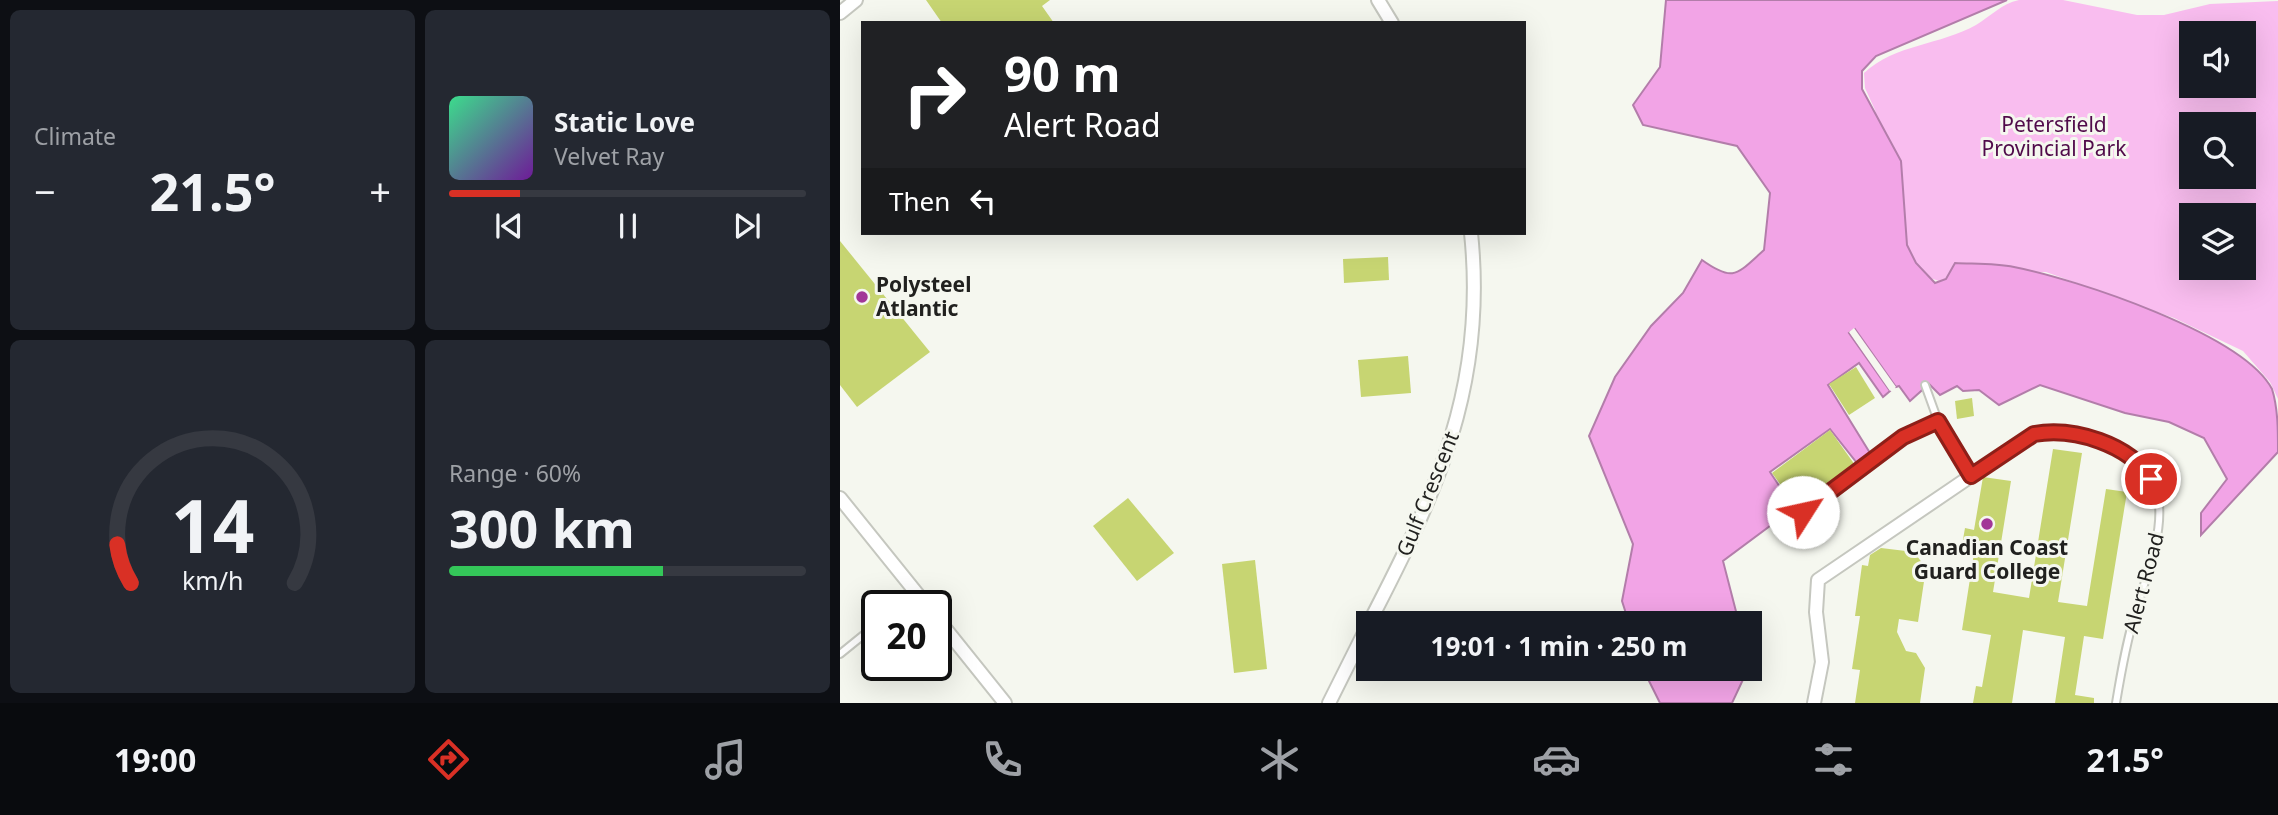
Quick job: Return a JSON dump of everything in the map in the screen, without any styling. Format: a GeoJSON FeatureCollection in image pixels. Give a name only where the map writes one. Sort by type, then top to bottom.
{"type":"FeatureCollection","features":[{"type":"Feature","properties":{"kind":"street"},"geometry":{"type":"LineString","coordinates":[[840,13],[856,0]]}},
{"type":"Feature","properties":{"kind":"street"},"geometry":{"type":"LineString","coordinates":[[1378,0],[1391,21]]}},
{"type":"Feature","properties":{"kind":"street","name":"Gulf Crescent"},"geometry":{"type":"LineString","coordinates":[[1376,611],[1429,505],[1456,429],[1474,321],[1471,235]]}},
{"type":"Feature","properties":{"kind":"street"},"geometry":{"type":"LineString","coordinates":[[1814,703],[1822,662],[1816,612],[1818,580],[1971,476]]}},
{"type":"Feature","properties":{"kind":"street"},"geometry":{"type":"LineString","coordinates":[[840,498],[914,590]]}},
{"type":"Feature","properties":{"kind":"street"},"geometry":{"type":"LineString","coordinates":[[952,637],[1005,703]]}},
{"type":"Feature","properties":{"kind":"street","name":"Gulf Crescent"},"geometry":{"type":"LineString","coordinates":[[1329,703],[1356,650]]}},
{"type":"Feature","properties":{"kind":"lane"},"geometry":{"type":"LineString","coordinates":[[1925,385],[1938,421],[1971,476]]}},
{"type":"Feature","properties":{"kind":"lane"},"geometry":{"type":"LineString","coordinates":[[1803,512],[1903,437],[1938,421]]}},
{"type":"Feature","properties":{"kind":"lane","name":"Alert Road"},"geometry":{"type":"LineString","coordinates":[[1971,476],[2034,434],[2043,432],[2072,435],[2110,446],[2134,458],[2149,475],[2158,495],[2160,526],[2131,626],[2116,703]]}},
{"type":"Feature","properties":{"kind":"lane"},"geometry":{"type":"LineString","coordinates":[[840,654],[861,637]]}},
{"type":"Feature","properties":{"kind":"green space","name":"Petersfield Provincial Park"},"geometry":{"type":"Polygon","coordinates":[[[2019,0],[2063,0],[2137,15],[2164,15],[2210,4],[2278,1],[2278,399],[2270,382],[2243,351],[2174,318],[2046,272],[2009,273],[1954,265],[1946,279],[1939,281],[1930,278],[1907,253],[1875,110],[1865,88],[1864,73],[1876,63],[1904,50],[1962,32],[2001,7],[2019,0]]]}},
{"type":"Feature","properties":{"kind":"shaded area"},"geometry":{"type":"Polygon","coordinates":[[[1666,0],[2007,0],[1876,56],[1862,71],[1862,89],[1901,161],[1907,245],[1916,263],[1935,283],[1946,279],[1955,263],[1999,265],[2042,273],[2115,296],[2194,329],[2228,348],[2255,368],[2272,389],[2277,412],[2278,452],[2201,535],[2201,513],[2227,479],[2204,438],[2169,422],[2125,413],[2040,385],[1999,405],[1979,390],[1963,391],[1957,386],[1940,395],[1929,384],[1910,401],[1899,386],[1896,387],[1855,329],[1849,333],[1890,391],[1883,397],[1859,363],[1828,385],[1870,453],[1857,463],[1830,429],[1770,472],[1794,508],[1723,561],[1736,611],[1625,611],[1622,601],[1633,544],[1589,436],[1615,377],[1651,326],[1683,293],[1702,260],[1721,272],[1735,273],[1764,250],[1770,193],[1737,146],[1643,125],[1633,105],[1660,67],[1666,0]]]}},
{"type":"Feature","properties":{"kind":"shaded area"},"geometry":{"type":"Polygon","coordinates":[[[1649,681],[1742,681],[1732,703],[1660,703],[1649,681]]]}},
{"type":"Feature","properties":{"kind":"pier"},"geometry":{"type":"Polygon","coordinates":[[[1854,328],[1896,387],[1890,391],[1849,332],[1854,328]]]}},
{"type":"Feature","properties":{"kind":"building"},"geometry":{"type":"Polygon","coordinates":[[[926,0],[1050,0],[1042,6],[1053,21],[941,21],[926,0]]]}},
{"type":"Feature","properties":{"kind":"building","name":"Polysteel Atlantic"},"geometry":{"type":"Polygon","coordinates":[[[840,241],[930,352],[857,407],[840,385],[840,241]]]}},
{"type":"Feature","properties":{"kind":"building"},"geometry":{"type":"Polygon","coordinates":[[[1388,257],[1389,280],[1344,283],[1343,259],[1388,257]]]}},
{"type":"Feature","properties":{"kind":"building"},"geometry":{"type":"Polygon","coordinates":[[[1408,356],[1411,393],[1361,397],[1358,360],[1408,356]]]}},
{"type":"Feature","properties":{"kind":"building"},"geometry":{"type":"Polygon","coordinates":[[[1856,367],[1875,398],[1849,415],[1829,384],[1856,367]]]}},
{"type":"Feature","properties":{"kind":"building"},"geometry":{"type":"Polygon","coordinates":[[[1972,398],[1974,416],[1957,419],[1955,401],[1972,398]]]}},
{"type":"Feature","properties":{"kind":"building"},"geometry":{"type":"Polygon","coordinates":[[[1830,430],[1855,465],[1796,506],[1772,473],[1830,430]]]}},
{"type":"Feature","properties":{"kind":"building"},"geometry":{"type":"Polygon","coordinates":[[[2053,449],[2082,453],[2058,602],[2087,606],[2106,489],[2127,492],[2103,639],[2084,636],[2075,695],[2094,698],[2094,703],[2055,703],[2065,637],[2023,630],[2012,703],[1973,703],[1976,686],[1982,687],[1991,635],[1962,630],[1974,553],[1961,551],[1965,528],[1974,530],[1983,477],[2011,481],[1993,592],[2029,598],[2053,449]]]}},
{"type":"Feature","properties":{"kind":"building"},"geometry":{"type":"Polygon","coordinates":[[[1128,498],[1174,553],[1137,581],[1093,526],[1128,498]]]}},
{"type":"Feature","properties":{"kind":"building"},"geometry":{"type":"Polygon","coordinates":[[[1881,548],[1914,552],[1926,568],[1918,622],[1899,619],[1897,632],[1906,651],[1916,653],[1925,668],[1920,703],[1855,703],[1860,670],[1852,669],[1860,616],[1855,616],[1862,565],[1868,566],[1870,555],[1881,548]]]}},
{"type":"Feature","properties":{"kind":"building"},"geometry":{"type":"Polygon","coordinates":[[[1255,560],[1267,669],[1234,673],[1222,564],[1255,560]]]}},
{"type":"Feature","properties":{"kind":"place","name":"Polysteel Atlantic"},"geometry":{"type":"Point","coordinates":[862,297]}},
{"type":"Feature","properties":{"kind":"place","name":"Canadian Coast Guard College"},"geometry":{"type":"Point","coordinates":[1987,524]}},
{"type":"Feature","properties":{"kind":"route"},"geometry":{"type":"LineString","coordinates":[[1803,512],[1903,437],[1934,421],[1940,423],[1971,476],[2034,434],[2043,432],[2072,435],[2110,446],[2134,458],[2151,479]]}}]}
